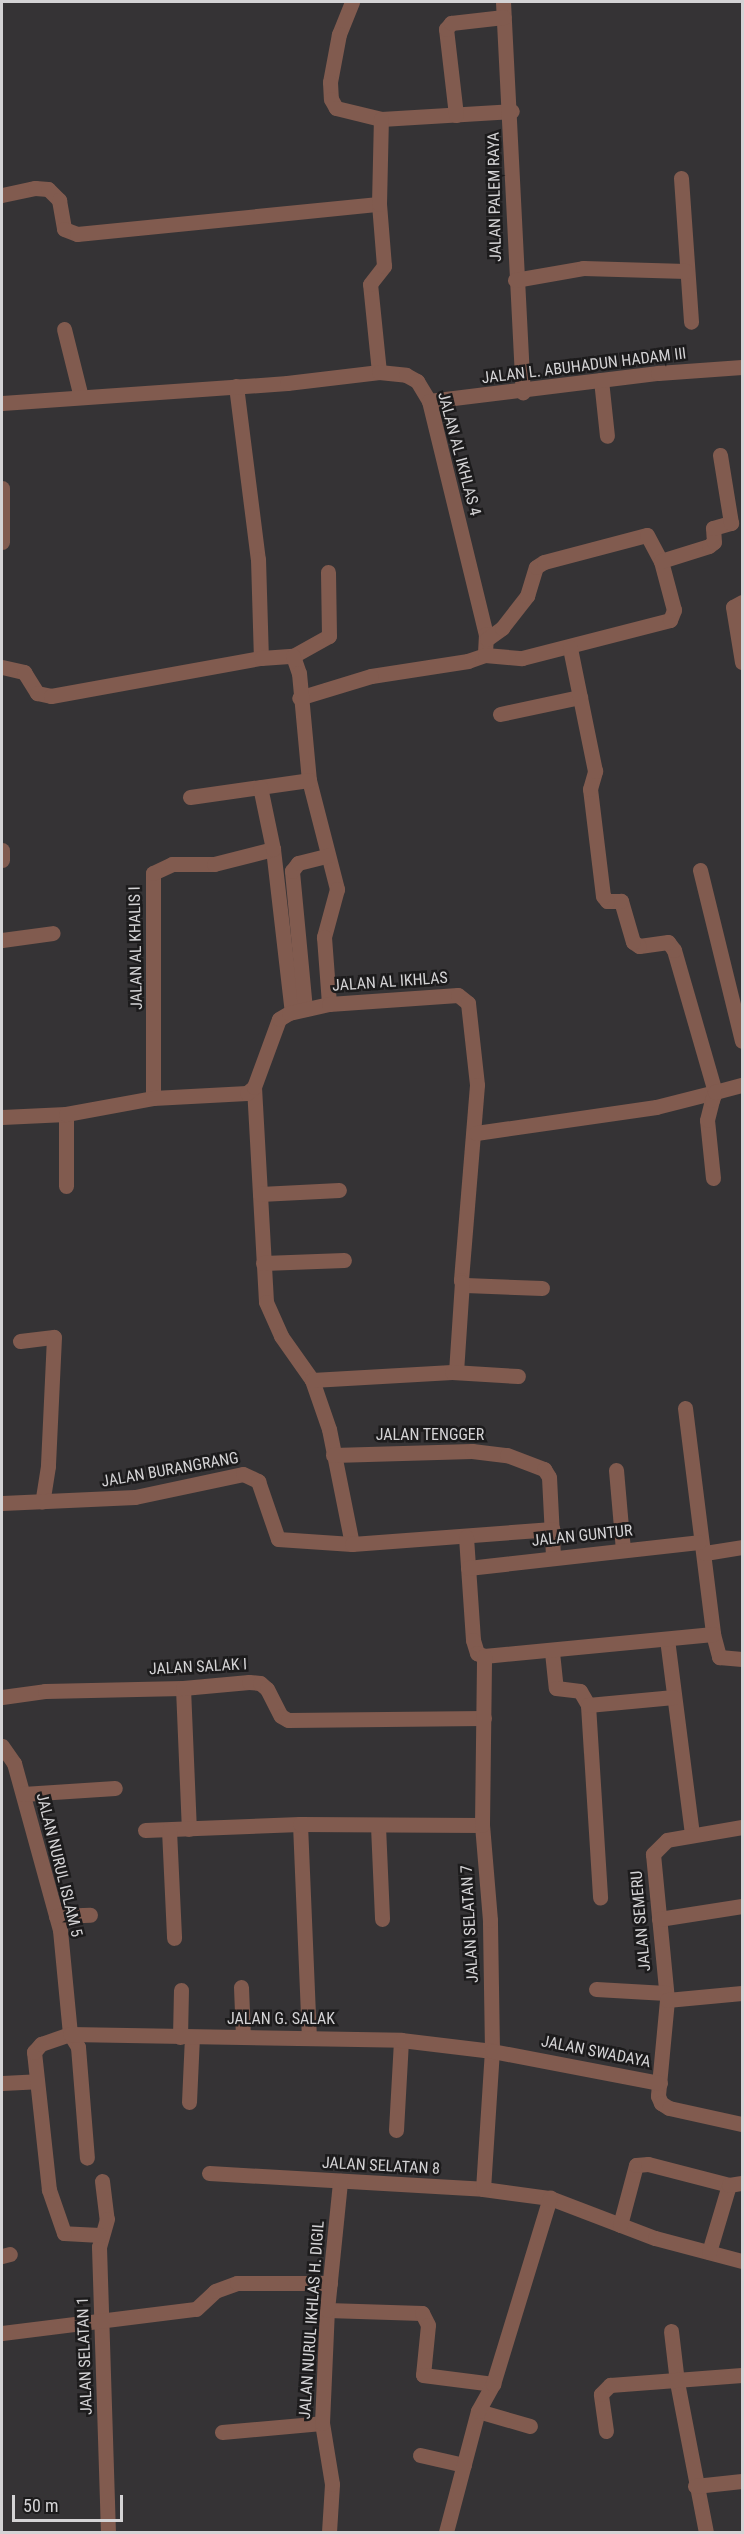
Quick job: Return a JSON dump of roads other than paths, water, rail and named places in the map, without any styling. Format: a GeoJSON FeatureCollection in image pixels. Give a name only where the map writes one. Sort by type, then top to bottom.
{"type":"FeatureCollection","features":[{"type":"Feature","properties":{"kind":"street"},"geometry":{"type":"LineString","coordinates":[[352,2],[339,34],[331,99],[336,108],[381,119],[512,111]]}},
{"type":"Feature","properties":{"kind":"street"},"geometry":{"type":"LineString","coordinates":[[456,114],[446,29],[451,23],[504,9]]}},
{"type":"Feature","properties":{"kind":"street","name":"JALAN PALEM RAYA"},"geometry":{"type":"LineString","coordinates":[[504,9],[512,111],[514,280],[523,392]]}},
{"type":"Feature","properties":{"kind":"street"},"geometry":{"type":"LineString","coordinates":[[379,372],[370,284],[384,266],[379,204],[381,119]]}},
{"type":"Feature","properties":{"kind":"street"},"geometry":{"type":"LineString","coordinates":[[681,178],[691,322]]}},
{"type":"Feature","properties":{"kind":"street"},"geometry":{"type":"LineString","coordinates":[[2,195],[34,188],[48,189],[59,200],[64,229],[77,234],[379,204]]}},
{"type":"Feature","properties":{"kind":"street"},"geometry":{"type":"LineString","coordinates":[[514,280],[583,268],[686,271]]}},
{"type":"Feature","properties":{"kind":"street"},"geometry":{"type":"LineString","coordinates":[[64,328],[81,397]]}},
{"type":"Feature","properties":{"kind":"street","name":"JALAN L. ABUHADUN HADAM III"},"geometry":{"type":"LineString","coordinates":[[429,401],[523,392],[601,380],[742,367]]}},
{"type":"Feature","properties":{"kind":"street","name":"JALAN AL IKHLAS 4"},"geometry":{"type":"LineString","coordinates":[[2,403],[236,386],[379,372],[406,375],[417,381],[429,401],[486,647]]}},
{"type":"Feature","properties":{"kind":"street"},"geometry":{"type":"LineString","coordinates":[[601,380],[607,436]]}},
{"type":"Feature","properties":{"kind":"street"},"geometry":{"type":"LineString","coordinates":[[236,386],[258,559],[261,658]]}},
{"type":"Feature","properties":{"kind":"street"},"geometry":{"type":"LineString","coordinates":[[661,561],[709,546],[714,542],[713,528],[731,523],[720,455]]}},
{"type":"Feature","properties":{"kind":"street"},"geometry":{"type":"LineString","coordinates":[[2,488],[2,542]]}},
{"type":"Feature","properties":{"kind":"street"},"geometry":{"type":"LineString","coordinates":[[299,698],[371,675],[468,662],[486,647],[527,596],[536,567],[544,562],[647,535],[661,561],[674,610],[670,620],[570,648],[522,658],[486,647]]}},
{"type":"Feature","properties":{"kind":"street"},"geometry":{"type":"LineString","coordinates":[[2,667],[24,672],[37,693],[51,696],[261,658],[293,656],[329,636],[328,572]]}},
{"type":"Feature","properties":{"kind":"street"},"geometry":{"type":"LineString","coordinates":[[738,603],[742,662]]}},
{"type":"Feature","properties":{"kind":"street"},"geometry":{"type":"LineString","coordinates":[[570,648],[595,771],[590,789],[603,896],[607,901],[621,901],[633,942],[639,946],[668,942],[674,950],[715,1092],[707,1120],[713,1178]]}},
{"type":"Feature","properties":{"kind":"street"},"geometry":{"type":"LineString","coordinates":[[293,656],[299,673],[299,698],[309,780],[337,889],[324,937],[329,1004]]}},
{"type":"Feature","properties":{"kind":"street"},"geometry":{"type":"LineString","coordinates":[[500,714],[580,697]]}},
{"type":"Feature","properties":{"kind":"street"},"geometry":{"type":"LineString","coordinates":[[190,797],[309,780]]}},
{"type":"Feature","properties":{"kind":"street"},"geometry":{"type":"LineString","coordinates":[[260,787],[266,851],[299,1011]]}},
{"type":"Feature","properties":{"kind":"street"},"geometry":{"type":"LineString","coordinates":[[2,850],[2,860]]}},
{"type":"Feature","properties":{"kind":"street","name":"JALAN AL KHALIS I"},"geometry":{"type":"LineString","coordinates":[[153,1098],[154,871],[172,864],[214,864],[266,851]]}},
{"type":"Feature","properties":{"kind":"street"},"geometry":{"type":"LineString","coordinates":[[299,1011],[292,871],[298,863],[327,856]]}},
{"type":"Feature","properties":{"kind":"street"},"geometry":{"type":"LineString","coordinates":[[700,870],[742,1041]]}},
{"type":"Feature","properties":{"kind":"street"},"geometry":{"type":"LineString","coordinates":[[2,940],[53,933]]}},
{"type":"Feature","properties":{"kind":"street","name":"JALAN AL IKHLAS"},"geometry":{"type":"LineString","coordinates":[[299,1011],[329,1004],[465,997],[477,1085],[476,1133],[456,1372]]}},
{"type":"Feature","properties":{"kind":"street"},"geometry":{"type":"LineString","coordinates":[[299,1011],[279,1019],[254,1086],[263,1263],[271,1318],[312,1380],[329,1429],[352,1544]]}},
{"type":"Feature","properties":{"kind":"street"},"geometry":{"type":"LineString","coordinates":[[476,1133],[656,1107],[742,1084]]}},
{"type":"Feature","properties":{"kind":"street"},"geometry":{"type":"LineString","coordinates":[[2,1117],[66,1114],[153,1098],[238,1095],[254,1086]]}},
{"type":"Feature","properties":{"kind":"street"},"geometry":{"type":"LineString","coordinates":[[66,1114],[66,1186]]}},
{"type":"Feature","properties":{"kind":"street"},"geometry":{"type":"LineString","coordinates":[[260,1194],[339,1190]]}},
{"type":"Feature","properties":{"kind":"street"},"geometry":{"type":"LineString","coordinates":[[263,1263],[344,1260]]}},
{"type":"Feature","properties":{"kind":"street"},"geometry":{"type":"LineString","coordinates":[[462,1282],[465,1286],[542,1288]]}},
{"type":"Feature","properties":{"kind":"street"},"geometry":{"type":"LineString","coordinates":[[20,1341],[54,1337],[48,1467],[42,1502]]}},
{"type":"Feature","properties":{"kind":"street"},"geometry":{"type":"LineString","coordinates":[[312,1380],[456,1372],[518,1376]]}},
{"type":"Feature","properties":{"kind":"street"},"geometry":{"type":"LineString","coordinates":[[685,1408],[713,1634],[719,1657],[742,1659]]}},
{"type":"Feature","properties":{"kind":"street","name":"JALAN TENGGER"},"geometry":{"type":"LineString","coordinates":[[333,1455],[472,1451],[507,1455],[544,1469],[549,1476],[553,1557]]}},
{"type":"Feature","properties":{"kind":"street"},"geometry":{"type":"LineString","coordinates":[[616,1470],[623,1550]]}},
{"type":"Feature","properties":{"kind":"street","name":"JALAN BURANGRANG"},"geometry":{"type":"LineString","coordinates":[[2,1503],[135,1497],[243,1474],[258,1480],[278,1539],[352,1544],[552,1529]]}},
{"type":"Feature","properties":{"kind":"street"},"geometry":{"type":"LineString","coordinates":[[465,1536],[473,1640],[477,1653],[484,1656],[552,1652],[713,1634]]}},
{"type":"Feature","properties":{"kind":"street","name":"JALAN GUNTUR"},"geometry":{"type":"LineString","coordinates":[[468,1568],[623,1550],[742,1547]]}},
{"type":"Feature","properties":{"kind":"street"},"geometry":{"type":"LineString","coordinates":[[667,1639],[692,1833]]}},
{"type":"Feature","properties":{"kind":"street"},"geometry":{"type":"LineString","coordinates":[[552,1652],[556,1688],[579,1691],[588,1705],[600,1898]]}},
{"type":"Feature","properties":{"kind":"street","name":"JALAN SELATAN 7"},"geometry":{"type":"LineString","coordinates":[[483,2189],[492,2051],[490,1920],[482,1825],[484,1656]]}},
{"type":"Feature","properties":{"kind":"street","name":"JALAN SALAK I"},"geometry":{"type":"LineString","coordinates":[[2,1697],[45,1691],[183,1688],[260,1683],[288,1720],[484,1718]]}},
{"type":"Feature","properties":{"kind":"street"},"geometry":{"type":"LineString","coordinates":[[183,1688],[189,1829]]}},
{"type":"Feature","properties":{"kind":"street"},"geometry":{"type":"LineString","coordinates":[[588,1705],[674,1697]]}},
{"type":"Feature","properties":{"kind":"street","name":"JALAN NURUL ISLAM 5"},"geometry":{"type":"LineString","coordinates":[[2,1746],[14,1763],[56,1916],[70,2034],[78,2047],[87,2158]]}},
{"type":"Feature","properties":{"kind":"street"},"geometry":{"type":"LineString","coordinates":[[23,1794],[115,1788]]}},
{"type":"Feature","properties":{"kind":"street"},"geometry":{"type":"LineString","coordinates":[[300,1824],[309,2036]]}},
{"type":"Feature","properties":{"kind":"street"},"geometry":{"type":"LineString","coordinates":[[145,1830],[300,1824],[482,1825]]}},
{"type":"Feature","properties":{"kind":"street"},"geometry":{"type":"LineString","coordinates":[[378,1826],[382,1919]]}},
{"type":"Feature","properties":{"kind":"street","name":"JALAN SEMERU"},"geometry":{"type":"LineString","coordinates":[[660,2083],[666,1996],[653,1854],[657,1845],[668,1840],[692,1833],[742,1827]]}},
{"type":"Feature","properties":{"kind":"street"},"geometry":{"type":"LineString","coordinates":[[169,1830],[174,1938]]}},
{"type":"Feature","properties":{"kind":"street"},"geometry":{"type":"LineString","coordinates":[[658,1919],[742,1906]]}},
{"type":"Feature","properties":{"kind":"street"},"geometry":{"type":"LineString","coordinates":[[56,1916],[90,1915]]}},
{"type":"Feature","properties":{"kind":"street"},"geometry":{"type":"LineString","coordinates":[[241,1987],[243,2037]]}},
{"type":"Feature","properties":{"kind":"street"},"geometry":{"type":"LineString","coordinates":[[596,1989],[666,1996],[742,1993]]}},
{"type":"Feature","properties":{"kind":"street"},"geometry":{"type":"LineString","coordinates":[[181,1990],[189,2102]]}},
{"type":"Feature","properties":{"kind":"street"},"geometry":{"type":"LineString","coordinates":[[70,2034],[36,2048],[37,2081],[49,2190],[60,2224],[71,2236],[100,2235]]}},
{"type":"Feature","properties":{"kind":"street","name":"JALAN G. SALAK"},"geometry":{"type":"LineString","coordinates":[[70,2034],[186,2037],[309,2036],[401,2040],[492,2051]]}},
{"type":"Feature","properties":{"kind":"street"},"geometry":{"type":"LineString","coordinates":[[396,2130],[401,2040]]}},
{"type":"Feature","properties":{"kind":"street","name":"JALAN SWADAYA"},"geometry":{"type":"LineString","coordinates":[[492,2051],[660,2083],[658,2096],[669,2108],[742,2124]]}},
{"type":"Feature","properties":{"kind":"street"},"geometry":{"type":"LineString","coordinates":[[2,2083],[37,2081]]}},
{"type":"Feature","properties":{"kind":"street"},"geometry":{"type":"LineString","coordinates":[[620,2225],[636,2164],[648,2164],[736,2184],[709,2252]]}},
{"type":"Feature","properties":{"kind":"street","name":"JALAN SELATAN 8"},"geometry":{"type":"LineString","coordinates":[[209,2173],[483,2189],[550,2198],[620,2225],[742,2261]]}},
{"type":"Feature","properties":{"kind":"street","name":"JALAN SELATAN 1"},"geometry":{"type":"LineString","coordinates":[[102,2181],[108,2219],[100,2235],[108,2532]]}},
{"type":"Feature","properties":{"kind":"street","name":"JALAN NURUL IKHLAS H. DIGIL"},"geometry":{"type":"LineString","coordinates":[[329,2532],[332,2484],[322,2423],[327,2310],[340,2181]]}},
{"type":"Feature","properties":{"kind":"street"},"geometry":{"type":"LineString","coordinates":[[446,2532],[478,2411],[493,2384],[550,2198]]}},
{"type":"Feature","properties":{"kind":"street"},"geometry":{"type":"LineString","coordinates":[[2,2333],[196,2309],[215,2291],[237,2283],[330,2283]]}},
{"type":"Feature","properties":{"kind":"street"},"geometry":{"type":"LineString","coordinates":[[327,2310],[422,2313],[428,2325],[423,2375],[493,2384]]}},
{"type":"Feature","properties":{"kind":"street"},"geometry":{"type":"LineString","coordinates":[[671,2331],[677,2382],[695,2486],[706,2532]]}},
{"type":"Feature","properties":{"kind":"street"},"geometry":{"type":"LineString","coordinates":[[606,2432],[603,2388],[742,2375]]}},
{"type":"Feature","properties":{"kind":"street"},"geometry":{"type":"LineString","coordinates":[[478,2411],[530,2426]]}},
{"type":"Feature","properties":{"kind":"street"},"geometry":{"type":"LineString","coordinates":[[222,2432],[322,2423]]}},
{"type":"Feature","properties":{"kind":"street"},"geometry":{"type":"LineString","coordinates":[[420,2455],[464,2465]]}},
{"type":"Feature","properties":{"kind":"street"},"geometry":{"type":"LineString","coordinates":[[695,2486],[742,2481]]}}]}
